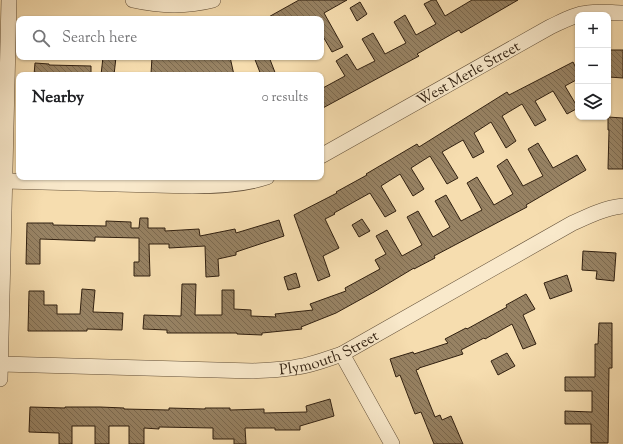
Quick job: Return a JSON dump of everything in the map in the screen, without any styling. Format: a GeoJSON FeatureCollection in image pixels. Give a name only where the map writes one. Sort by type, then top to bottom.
{"type":"FeatureCollection","features":[{"type":"Feature","properties":{"kind":"street"},"geometry":{"type":"LineString","coordinates":[[0,379],[9,0]]}},
{"type":"Feature","properties":{"kind":"street"},"geometry":{"type":"LineString","coordinates":[[133,0],[148,4],[172,6],[213,0]]}},
{"type":"Feature","properties":{"kind":"street","name":"West Merle Street"},"geometry":{"type":"LineString","coordinates":[[324,154],[550,27],[569,18],[589,12],[623,13]]}},
{"type":"Feature","properties":{"kind":"street"},"geometry":{"type":"LineString","coordinates":[[5,181],[218,186],[255,180]]}},
{"type":"Feature","properties":{"kind":"street","name":"Plymouth Street"},"geometry":{"type":"LineString","coordinates":[[1,364],[253,371],[282,370],[298,367],[342,354],[571,224],[591,214],[623,206]]}},
{"type":"Feature","properties":{"kind":"street"},"geometry":{"type":"LineString","coordinates":[[342,354],[392,444]]}},
{"type":"Feature","properties":{"kind":"building"},"geometry":{"type":"Polygon","coordinates":[[[299,0],[347,0],[324,13],[343,47],[332,52],[324,38],[324,16],[270,16],[299,0]]]}},
{"type":"Feature","properties":{"kind":"building"},"geometry":{"type":"Polygon","coordinates":[[[432,0],[436,0],[445,16],[472,0],[518,0],[461,33],[459,30],[417,54],[419,56],[324,107],[324,87],[345,76],[336,61],[347,54],[357,70],[375,61],[362,39],[373,33],[385,54],[406,43],[394,22],[405,15],[416,35],[436,24],[424,4],[432,0]]]}},
{"type":"Feature","properties":{"kind":"building"},"geometry":{"type":"Polygon","coordinates":[[[360,2],[367,14],[357,21],[350,8],[360,2]]]}},
{"type":"Feature","properties":{"kind":"building"},"geometry":{"type":"Polygon","coordinates":[[[611,50],[623,50],[623,78],[611,77],[611,50]]]}},
{"type":"Feature","properties":{"kind":"building"},"geometry":{"type":"Polygon","coordinates":[[[103,60],[116,60],[114,72],[101,72],[103,60]]]}},
{"type":"Feature","properties":{"kind":"building"},"geometry":{"type":"Polygon","coordinates":[[[152,60],[231,60],[233,72],[151,72],[152,60]]]}},
{"type":"Feature","properties":{"kind":"building"},"geometry":{"type":"Polygon","coordinates":[[[255,60],[270,60],[275,72],[260,72],[255,60]]]}},
{"type":"Feature","properties":{"kind":"building"},"geometry":{"type":"Polygon","coordinates":[[[573,62],[575,66],[575,81],[565,86],[575,103],[575,110],[567,114],[553,91],[535,101],[546,120],[535,126],[522,104],[502,116],[516,141],[506,148],[491,122],[474,133],[484,152],[473,158],[463,140],[442,152],[458,178],[447,184],[430,156],[411,168],[424,189],[413,196],[400,174],[381,186],[396,211],[385,217],[370,193],[325,219],[339,248],[323,256],[330,276],[318,281],[294,215],[337,193],[336,192],[417,144],[419,147],[507,92],[509,95],[573,62]]]}},
{"type":"Feature","properties":{"kind":"building"},"geometry":{"type":"Polygon","coordinates":[[[35,63],[49,65],[91,66],[91,72],[34,72],[35,63]]]}},
{"type":"Feature","properties":{"kind":"building"},"geometry":{"type":"Polygon","coordinates":[[[611,117],[623,118],[623,169],[608,169],[608,120],[611,120],[611,117]]]}},
{"type":"Feature","properties":{"kind":"building"},"geometry":{"type":"Polygon","coordinates":[[[538,143],[553,168],[577,155],[586,170],[526,205],[527,207],[434,256],[435,258],[414,268],[336,313],[301,327],[302,329],[262,333],[262,335],[237,333],[167,333],[167,330],[143,329],[144,315],[181,316],[182,284],[196,284],[195,315],[222,315],[222,290],[234,290],[234,309],[251,310],[251,316],[276,317],[275,314],[313,310],[310,304],[346,291],[345,288],[380,269],[375,260],[386,254],[376,236],[387,230],[402,256],[422,245],[407,217],[418,211],[433,237],[450,227],[435,201],[446,195],[461,221],[482,210],[467,183],[477,177],[494,205],[513,194],[497,166],[507,159],[523,186],[543,176],[528,149],[538,143]]]}},
{"type":"Feature","properties":{"kind":"building"},"geometry":{"type":"Polygon","coordinates":[[[140,218],[148,218],[148,228],[165,228],[165,231],[199,229],[200,236],[235,229],[236,233],[279,220],[284,236],[236,252],[236,255],[218,259],[219,276],[206,277],[205,246],[169,248],[169,244],[149,244],[150,276],[134,276],[134,262],[139,262],[139,238],[95,237],[95,241],[40,239],[40,264],[26,264],[27,223],[106,226],[106,221],[131,222],[131,228],[139,228],[140,218]]]}},
{"type":"Feature","properties":{"kind":"building"},"geometry":{"type":"Polygon","coordinates":[[[362,219],[370,231],[359,237],[352,225],[362,219]]]}},
{"type":"Feature","properties":{"kind":"building"},"geometry":{"type":"Polygon","coordinates":[[[583,251],[616,253],[614,281],[596,279],[597,271],[582,270],[583,251]]]}},
{"type":"Feature","properties":{"kind":"building"},"geometry":{"type":"Polygon","coordinates":[[[296,273],[300,287],[288,290],[284,277],[296,273]]]}},
{"type":"Feature","properties":{"kind":"building"},"geometry":{"type":"Polygon","coordinates":[[[567,275],[572,291],[550,299],[544,283],[567,275]]]}},
{"type":"Feature","properties":{"kind":"building"},"geometry":{"type":"Polygon","coordinates":[[[82,289],[95,290],[93,312],[123,313],[122,330],[87,329],[87,331],[28,331],[29,291],[44,291],[44,305],[57,305],[57,314],[80,314],[82,289]]]}},
{"type":"Feature","properties":{"kind":"building"},"geometry":{"type":"Polygon","coordinates":[[[526,294],[535,309],[523,315],[536,344],[523,349],[512,324],[461,350],[463,354],[416,370],[435,417],[440,415],[442,420],[451,416],[463,444],[434,444],[421,412],[415,414],[400,375],[396,377],[390,359],[413,352],[414,354],[448,343],[445,339],[466,328],[467,329],[507,307],[506,305],[526,294]]]}},
{"type":"Feature","properties":{"kind":"building"},"geometry":{"type":"Polygon","coordinates":[[[599,323],[612,323],[612,368],[609,368],[608,443],[591,443],[591,424],[565,424],[565,411],[592,412],[592,391],[565,391],[565,377],[595,377],[595,344],[598,344],[599,323]]]}},
{"type":"Feature","properties":{"kind":"building"},"geometry":{"type":"Polygon","coordinates":[[[507,353],[515,366],[498,375],[491,361],[507,353]]]}},
{"type":"Feature","properties":{"kind":"building"},"geometry":{"type":"Polygon","coordinates":[[[330,399],[334,416],[300,426],[300,430],[245,428],[246,444],[234,444],[234,439],[213,439],[213,428],[144,428],[144,444],[129,444],[129,426],[109,426],[109,444],[95,444],[95,426],[72,426],[72,444],[59,444],[59,433],[29,432],[30,407],[100,407],[169,410],[169,408],[230,408],[230,410],[264,409],[264,413],[307,412],[306,406],[330,399]]]}}]}
